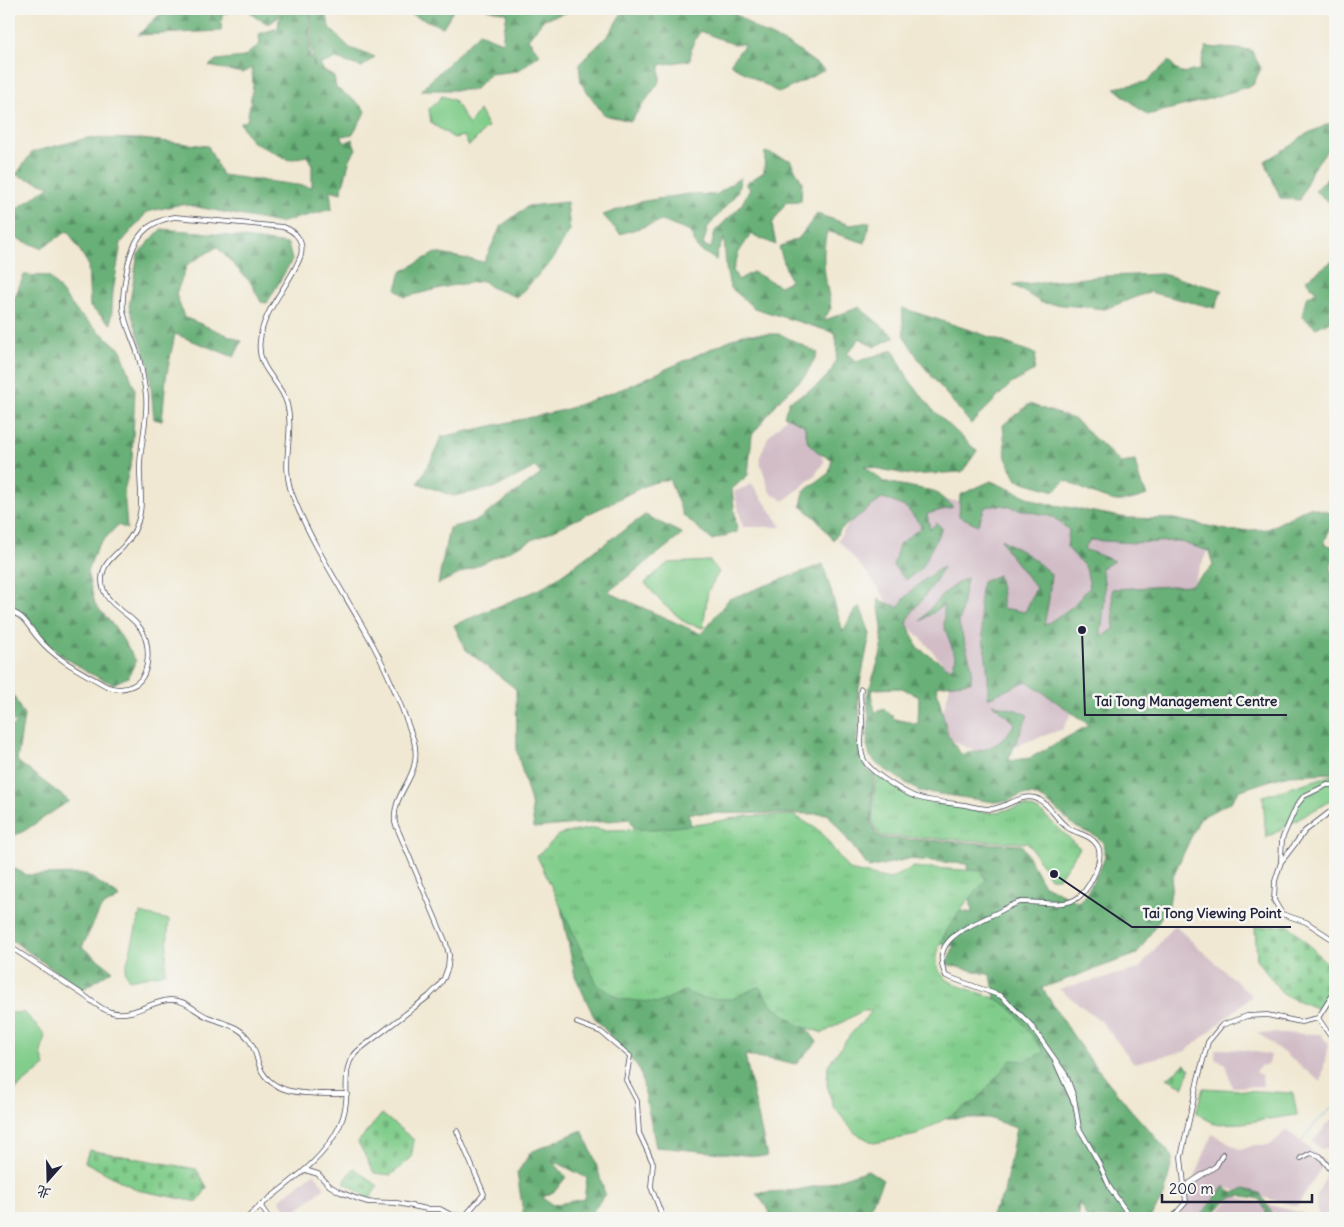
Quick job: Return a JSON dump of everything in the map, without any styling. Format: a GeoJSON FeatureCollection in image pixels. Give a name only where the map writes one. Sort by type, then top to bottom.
{"type":"FeatureCollection","features":[{"type":"Feature","properties":{"kind":"street"},"geometry":{"type":"LineString","coordinates":[[9,611],[24,618],[39,639],[55,654],[106,686],[124,689],[134,685],[143,678],[147,659],[143,634],[136,623],[110,601],[102,582],[108,561],[132,536],[141,510],[140,465],[146,421],[146,403],[141,366],[126,324],[123,309],[123,289],[130,253],[136,240],[146,229],[161,220],[175,217],[282,227],[294,232],[301,244],[301,255],[264,324],[260,342],[261,359],[288,406],[289,421],[286,465],[292,493],[332,576],[376,651],[414,741],[416,755],[414,768],[397,802],[395,823],[446,943],[449,955],[448,967],[444,978],[434,992],[353,1055],[347,1067],[347,1094],[344,1113],[336,1133],[324,1151],[305,1170],[260,1205],[247,1218]]}},
{"type":"Feature","properties":{"kind":"street"},"geometry":{"type":"LineString","coordinates":[[861,689],[861,749],[870,769],[915,797],[990,809],[1003,807],[1024,798],[1036,798],[1045,804],[1066,826],[1091,838],[1098,847],[1100,856],[1094,873],[1084,892],[1076,899],[1064,902],[1025,902],[1014,904],[964,929],[947,942],[943,949],[941,960],[946,976],[1001,996],[1030,1024],[1052,1056],[1076,1107],[1079,1128],[1099,1162],[1110,1188],[1131,1218]]}},
{"type":"Feature","properties":{"kind":"street"},"geometry":{"type":"LineString","coordinates":[[1335,784],[1327,785],[1304,796],[1297,805],[1282,839],[1281,862],[1274,900],[1282,914],[1306,922],[1335,941]]}},
{"type":"Feature","properties":{"kind":"street"},"geometry":{"type":"LineString","coordinates":[[1281,862],[1304,831],[1335,808]]}},
{"type":"Feature","properties":{"kind":"street"},"geometry":{"type":"LineString","coordinates":[[9,946],[111,1012],[129,1013],[164,1001],[175,1000],[206,1016],[231,1025],[243,1032],[250,1040],[263,1073],[270,1082],[281,1089],[294,1092],[347,1094]]}},
{"type":"Feature","properties":{"kind":"street"},"geometry":{"type":"LineString","coordinates":[[1172,1218],[1186,1202],[1180,1157],[1208,1042],[1222,1025],[1247,1016],[1267,1015],[1301,1022],[1318,1018],[1335,991]]}},
{"type":"Feature","properties":{"kind":"street"},"geometry":{"type":"LineString","coordinates":[[1318,1018],[1333,1040],[1335,1040]]}},
{"type":"Feature","properties":{"kind":"street"},"geometry":{"type":"LineString","coordinates":[[578,1023],[602,1032],[630,1056],[626,1080],[637,1101],[639,1133],[653,1163],[651,1187],[663,1218]]}},
{"type":"Feature","properties":{"kind":"street"},"geometry":{"type":"LineString","coordinates":[[305,1170],[318,1174],[330,1186],[340,1192],[363,1201],[397,1203],[427,1209],[440,1209],[451,1215],[465,1216],[484,1194],[457,1131]]}},
{"type":"Feature","properties":{"kind":"street"},"geometry":{"type":"LineString","coordinates":[[1301,1158],[1311,1153],[1320,1156],[1335,1175]]}},
{"type":"Feature","properties":{"kind":"street"},"geometry":{"type":"LineString","coordinates":[[1185,1186],[1216,1166],[1223,1154]]}},
{"type":"Feature","properties":{"kind":"street"},"geometry":{"type":"LineString","coordinates":[[260,1205],[269,1218]]}},
{"type":"Feature","properties":{"kind":"street"},"geometry":{"type":"LineString","coordinates":[[469,1213],[472,1218]]}},
{"type":"Feature","properties":{"kind":"shaded area"},"geometry":{"type":"Polygon","coordinates":[[[790,414],[807,421],[824,462],[814,476],[784,501],[770,492],[759,459],[768,437],[790,414]]]}},
{"type":"Feature","properties":{"kind":"shaded area"},"geometry":{"type":"Polygon","coordinates":[[[752,484],[782,527],[743,527],[734,492],[752,484]]]}},
{"type":"Feature","properties":{"kind":"shaded area"},"geometry":{"type":"Polygon","coordinates":[[[892,496],[1036,507],[1210,545],[1186,599],[1079,697],[1063,729],[986,756],[937,734],[953,675],[920,637],[899,618],[871,578],[838,540],[866,498],[892,496]]]}},
{"type":"Feature","properties":{"kind":"shaded area"},"geometry":{"type":"Polygon","coordinates":[[[1174,925],[1252,996],[1186,1051],[1134,1063],[1101,1021],[1059,989],[1139,969],[1174,925]]]}},
{"type":"Feature","properties":{"kind":"shaded area"},"geometry":{"type":"Polygon","coordinates":[[[1258,1033],[1321,1034],[1328,1044],[1321,1082],[1258,1033]]]}},
{"type":"Feature","properties":{"kind":"shaded area"},"geometry":{"type":"Polygon","coordinates":[[[1216,1049],[1245,1050],[1271,1055],[1269,1064],[1260,1066],[1256,1072],[1262,1075],[1263,1086],[1232,1087],[1225,1064],[1215,1059],[1216,1049]]]}},
{"type":"Feature","properties":{"kind":"shaded area"},"geometry":{"type":"Polygon","coordinates":[[[1333,1118],[1335,1120],[1335,1146],[1333,1145],[1322,1150],[1312,1142],[1333,1118]]]}},
{"type":"Feature","properties":{"kind":"shaded area"},"geometry":{"type":"Polygon","coordinates":[[[1287,1130],[1325,1162],[1297,1206],[1227,1188],[1204,1218],[1179,1218],[1212,1134],[1241,1150],[1254,1145],[1270,1145],[1287,1130]]]}},
{"type":"Feature","properties":{"kind":"shaded area"},"geometry":{"type":"Polygon","coordinates":[[[1335,1157],[1335,1218],[1319,1218],[1316,1197],[1335,1157]]]}},
{"type":"Feature","properties":{"kind":"shaded area"},"geometry":{"type":"Polygon","coordinates":[[[314,1173],[325,1188],[290,1215],[279,1200],[314,1173]]]}},
{"type":"Feature","properties":{"kind":"shaded area"},"geometry":{"type":"Polygon","coordinates":[[[1232,1196],[1303,1213],[1304,1218],[1214,1218],[1232,1196]]]}},
{"type":"Feature","properties":{"kind":"green space"},"geometry":{"type":"Polygon","coordinates":[[[169,9],[241,9],[222,14],[221,31],[138,35],[162,12],[169,9]]]}},
{"type":"Feature","properties":{"kind":"green space"},"geometry":{"type":"Polygon","coordinates":[[[248,9],[310,9],[309,52],[316,71],[311,49],[311,9],[326,9],[329,27],[350,48],[375,57],[362,67],[336,59],[320,64],[324,71],[334,77],[336,88],[357,102],[366,111],[352,135],[341,136],[345,143],[352,139],[356,149],[350,159],[341,193],[330,190],[332,209],[279,223],[182,204],[147,212],[121,243],[113,292],[111,324],[90,307],[88,264],[68,231],[41,248],[13,237],[12,212],[50,186],[16,175],[32,152],[87,138],[141,139],[208,146],[222,175],[312,187],[312,165],[307,156],[289,160],[251,141],[240,123],[247,121],[253,86],[252,68],[242,73],[209,66],[216,60],[244,57],[260,44],[259,34],[278,28],[279,20],[283,14],[269,24],[255,17],[248,9]]]}},
{"type":"Feature","properties":{"kind":"green space"},"geometry":{"type":"Polygon","coordinates":[[[397,9],[454,9],[443,27],[397,9]]]}},
{"type":"Feature","properties":{"kind":"green space"},"geometry":{"type":"Polygon","coordinates":[[[486,9],[579,9],[544,19],[528,39],[540,54],[518,71],[490,74],[474,90],[421,90],[479,33],[502,42],[507,13],[486,9]]]}},
{"type":"Feature","properties":{"kind":"green space"},"geometry":{"type":"Polygon","coordinates":[[[638,9],[729,9],[758,30],[793,47],[825,70],[779,93],[730,64],[745,44],[733,44],[700,31],[692,46],[690,60],[660,65],[660,81],[631,121],[604,115],[581,83],[579,64],[609,34],[621,14],[638,9]]]}},
{"type":"Feature","properties":{"kind":"green space"},"geometry":{"type":"Polygon","coordinates":[[[1206,47],[1251,50],[1261,68],[1253,85],[1202,101],[1147,115],[1114,88],[1146,82],[1169,61],[1181,73],[1199,70],[1206,47]]]}},
{"type":"Feature","properties":{"kind":"green space"},"geometry":{"type":"Polygon","coordinates":[[[442,96],[454,100],[469,125],[479,110],[488,127],[469,146],[464,136],[454,138],[431,123],[429,109],[442,96]]]}},
{"type":"Feature","properties":{"kind":"green space"},"geometry":{"type":"Polygon","coordinates":[[[1335,121],[1335,142],[1312,170],[1300,200],[1280,198],[1265,161],[1295,143],[1302,136],[1335,121]]]}},
{"type":"Feature","properties":{"kind":"green space"},"geometry":{"type":"Polygon","coordinates":[[[765,152],[790,160],[802,182],[801,201],[786,202],[772,224],[776,245],[751,234],[739,252],[733,270],[738,280],[753,272],[780,286],[790,281],[779,247],[799,238],[817,214],[850,225],[870,222],[865,243],[827,231],[824,261],[831,308],[823,321],[859,307],[895,337],[874,347],[860,338],[847,354],[855,360],[848,364],[893,350],[909,380],[932,409],[977,451],[962,472],[910,475],[864,466],[884,482],[934,491],[953,507],[927,514],[930,529],[937,523],[942,528],[921,569],[906,580],[893,566],[899,544],[922,527],[907,508],[883,498],[841,529],[833,540],[817,519],[801,506],[804,491],[829,473],[832,459],[820,454],[808,443],[804,425],[784,416],[789,401],[811,390],[833,368],[837,347],[835,333],[754,308],[730,287],[726,268],[724,238],[716,260],[697,248],[690,232],[662,221],[620,234],[603,215],[639,202],[688,194],[716,195],[741,177],[737,193],[708,227],[703,245],[711,248],[715,231],[740,207],[750,189],[745,184],[764,172],[765,152]]]}},
{"type":"Feature","properties":{"kind":"green space"},"geometry":{"type":"Polygon","coordinates":[[[1335,170],[1335,207],[1315,191],[1335,170]]]}},
{"type":"Feature","properties":{"kind":"green space"},"geometry":{"type":"Polygon","coordinates":[[[567,202],[570,230],[551,262],[517,297],[492,288],[483,281],[449,286],[405,297],[396,289],[401,272],[435,253],[484,262],[501,226],[528,206],[567,202]]]}},
{"type":"Feature","properties":{"kind":"green space"},"geometry":{"type":"Polygon","coordinates":[[[161,229],[200,232],[288,244],[292,260],[267,303],[261,302],[251,283],[217,247],[187,265],[176,294],[184,317],[242,341],[234,357],[175,334],[166,378],[162,421],[154,419],[149,366],[129,307],[138,254],[161,229]]]}},
{"type":"Feature","properties":{"kind":"green space"},"geometry":{"type":"Polygon","coordinates":[[[1335,259],[1335,293],[1330,310],[1334,319],[1316,328],[1302,316],[1306,298],[1316,292],[1306,280],[1335,259]]]}},
{"type":"Feature","properties":{"kind":"green space"},"geometry":{"type":"Polygon","coordinates":[[[1162,274],[1222,290],[1215,308],[1149,292],[1105,309],[1042,303],[1013,285],[1105,276],[1162,274]]]}},
{"type":"Feature","properties":{"kind":"green space"},"geometry":{"type":"Polygon","coordinates":[[[24,275],[49,276],[79,314],[121,350],[135,390],[132,459],[124,491],[127,529],[118,525],[98,546],[87,571],[95,604],[117,630],[136,661],[128,677],[113,684],[89,673],[58,653],[37,633],[27,618],[9,611],[9,311],[24,275]]]}},
{"type":"Feature","properties":{"kind":"green space"},"geometry":{"type":"Polygon","coordinates":[[[902,308],[1036,354],[1034,371],[1011,384],[971,424],[921,363],[904,336],[902,308]]]}},
{"type":"Feature","properties":{"kind":"green space"},"geometry":{"type":"Polygon","coordinates":[[[743,334],[780,334],[818,353],[805,376],[781,398],[752,435],[748,475],[732,489],[737,532],[712,540],[683,515],[669,479],[648,484],[438,584],[449,528],[478,520],[541,474],[535,467],[497,487],[453,496],[418,483],[434,455],[441,437],[564,410],[627,387],[743,334]]]}},
{"type":"Feature","properties":{"kind":"green space"},"geometry":{"type":"Polygon","coordinates":[[[1029,404],[1074,419],[1121,463],[1135,461],[1140,481],[1147,495],[1116,501],[1097,495],[1065,480],[1055,491],[1017,480],[1006,458],[1003,425],[1029,404]]]}},
{"type":"Feature","properties":{"kind":"green space"},"geometry":{"type":"Polygon","coordinates":[[[991,481],[1039,502],[1127,518],[1174,519],[1232,531],[1268,529],[1309,507],[1335,514],[1324,544],[1335,547],[1331,565],[1333,605],[1331,639],[1335,657],[1335,773],[1289,775],[1238,791],[1231,802],[1200,818],[1173,876],[1169,905],[1137,954],[1042,988],[1084,1052],[1131,1110],[1173,1157],[1164,1196],[1150,1218],[1087,1218],[1079,1202],[1078,1218],[989,1218],[1004,1193],[1016,1128],[988,1118],[921,1118],[998,1015],[991,975],[946,964],[954,946],[901,934],[893,896],[972,913],[967,864],[908,859],[869,868],[828,814],[688,813],[705,879],[762,968],[817,1042],[796,1064],[745,1055],[767,1157],[656,1147],[640,1070],[594,1017],[575,976],[551,859],[662,890],[630,819],[534,828],[531,803],[517,752],[516,689],[466,650],[454,625],[544,587],[645,515],[683,534],[608,592],[701,634],[729,599],[823,564],[843,632],[852,614],[860,606],[870,634],[858,693],[860,721],[856,741],[867,769],[874,775],[871,822],[877,836],[881,838],[1022,845],[1043,884],[1078,902],[1085,896],[1101,867],[1105,857],[1103,843],[1097,837],[1076,827],[1046,801],[1033,795],[1022,795],[1008,801],[994,802],[919,791],[878,765],[870,756],[867,745],[869,721],[867,696],[882,650],[882,627],[878,599],[898,607],[918,585],[943,567],[930,590],[912,612],[907,623],[918,648],[951,669],[956,658],[944,626],[944,605],[921,621],[941,596],[960,581],[967,578],[959,624],[972,667],[971,682],[936,686],[948,735],[961,754],[986,749],[999,742],[1015,723],[992,704],[1028,715],[1008,761],[1030,758],[1089,725],[1027,681],[988,698],[988,675],[979,605],[982,582],[998,575],[1002,595],[1002,608],[1025,612],[1036,588],[1008,552],[1001,539],[1031,557],[1051,574],[1044,626],[1072,607],[1090,587],[1086,568],[1067,547],[1069,530],[1053,517],[1001,505],[985,507],[978,525],[959,516],[960,495],[991,481]],[[1090,540],[1084,549],[1115,561],[1101,568],[1105,594],[1101,637],[1114,629],[1112,589],[1191,585],[1213,566],[1209,551],[1177,541],[1135,543],[1090,540]],[[902,688],[874,689],[871,694],[875,712],[885,709],[895,719],[918,724],[919,697],[902,688]]]}},
{"type":"Feature","properties":{"kind":"green space"},"geometry":{"type":"Polygon","coordinates":[[[710,561],[719,572],[708,591],[703,628],[686,623],[662,603],[645,583],[668,563],[710,561]]]}},
{"type":"Feature","properties":{"kind":"green space"},"geometry":{"type":"Polygon","coordinates":[[[9,687],[24,716],[17,761],[69,801],[24,831],[9,838],[9,728],[16,724],[9,716],[9,687]]]}},
{"type":"Feature","properties":{"kind":"green space"},"geometry":{"type":"Polygon","coordinates":[[[876,774],[913,797],[929,802],[992,813],[1025,806],[1040,811],[1080,848],[1059,878],[1050,878],[1028,843],[879,836],[872,821],[876,774]]]}},
{"type":"Feature","properties":{"kind":"green space"},"geometry":{"type":"Polygon","coordinates":[[[1335,774],[1335,798],[1266,838],[1263,796],[1335,774]]]}},
{"type":"Feature","properties":{"kind":"green space"},"geometry":{"type":"Polygon","coordinates":[[[794,815],[820,831],[849,870],[890,879],[913,867],[981,871],[986,880],[946,932],[939,948],[937,962],[942,974],[955,984],[996,999],[1008,1007],[1022,1022],[1044,1052],[1025,1061],[1011,1060],[977,1100],[917,1135],[874,1143],[855,1133],[833,1106],[827,1085],[828,1065],[850,1035],[872,1011],[862,1011],[823,1033],[798,1025],[771,1004],[759,986],[732,999],[701,998],[684,991],[659,1003],[620,999],[597,984],[537,856],[560,834],[594,828],[604,830],[655,829],[702,824],[746,816],[794,815]]]}},
{"type":"Feature","properties":{"kind":"green space"},"geometry":{"type":"Polygon","coordinates":[[[9,866],[27,875],[86,874],[120,897],[101,908],[82,947],[112,970],[82,990],[9,938],[9,866]]]}},
{"type":"Feature","properties":{"kind":"green space"},"geometry":{"type":"Polygon","coordinates":[[[140,913],[169,920],[165,973],[129,980],[125,971],[140,913]]]}},
{"type":"Feature","properties":{"kind":"green space"},"geometry":{"type":"Polygon","coordinates":[[[1289,925],[1335,971],[1335,982],[1318,1009],[1284,995],[1257,961],[1255,927],[1289,925]]]}},
{"type":"Feature","properties":{"kind":"green space"},"geometry":{"type":"Polygon","coordinates":[[[9,1013],[25,1013],[45,1035],[41,1053],[45,1066],[9,1095],[9,1013]]]}},
{"type":"Feature","properties":{"kind":"green space"},"geometry":{"type":"Polygon","coordinates":[[[1185,1064],[1190,1069],[1184,1087],[1167,1078],[1185,1064]]]}},
{"type":"Feature","properties":{"kind":"green space"},"geometry":{"type":"Polygon","coordinates":[[[1203,1088],[1293,1093],[1297,1115],[1242,1123],[1214,1124],[1196,1113],[1203,1088]]]}},
{"type":"Feature","properties":{"kind":"green space"},"geometry":{"type":"Polygon","coordinates":[[[382,1114],[414,1140],[411,1158],[391,1175],[374,1173],[358,1142],[382,1114]]]}},
{"type":"Feature","properties":{"kind":"green space"},"geometry":{"type":"Polygon","coordinates":[[[582,1130],[594,1157],[605,1194],[588,1218],[524,1218],[517,1173],[531,1152],[582,1130]],[[552,1160],[566,1177],[555,1191],[542,1198],[553,1205],[584,1199],[587,1178],[552,1160]]]}},
{"type":"Feature","properties":{"kind":"green space"},"geometry":{"type":"Polygon","coordinates":[[[89,1150],[196,1169],[207,1187],[198,1202],[137,1190],[85,1162],[89,1150]]]}},
{"type":"Feature","properties":{"kind":"green space"},"geometry":{"type":"Polygon","coordinates":[[[354,1168],[378,1186],[369,1199],[344,1182],[354,1168]]]}},
{"type":"Feature","properties":{"kind":"green space"},"geometry":{"type":"Polygon","coordinates":[[[868,1170],[883,1180],[865,1218],[767,1218],[770,1212],[756,1193],[797,1190],[822,1185],[868,1170]]]}},
{"type":"Feature","properties":{"kind":"green space"},"geometry":{"type":"Polygon","coordinates":[[[1224,1186],[1233,1193],[1245,1189],[1260,1193],[1273,1218],[1266,1218],[1266,1211],[1259,1199],[1236,1196],[1221,1205],[1210,1218],[1199,1218],[1224,1186]]]}},
{"type":"Feature","properties":{"kind":"waterway"},"geometry":{"type":"LineString","coordinates":[[1302,1141],[1312,1127],[1335,1105]]}},
{"type":"Feature","properties":{"kind":"place","name":"Tai Tong Management Centre"},"geometry":{"type":"Point","coordinates":[1082,630]}},
{"type":"Feature","properties":{"kind":"place","name":"Tai Tong Viewing Point"},"geometry":{"type":"Point","coordinates":[1054,874]}}]}
